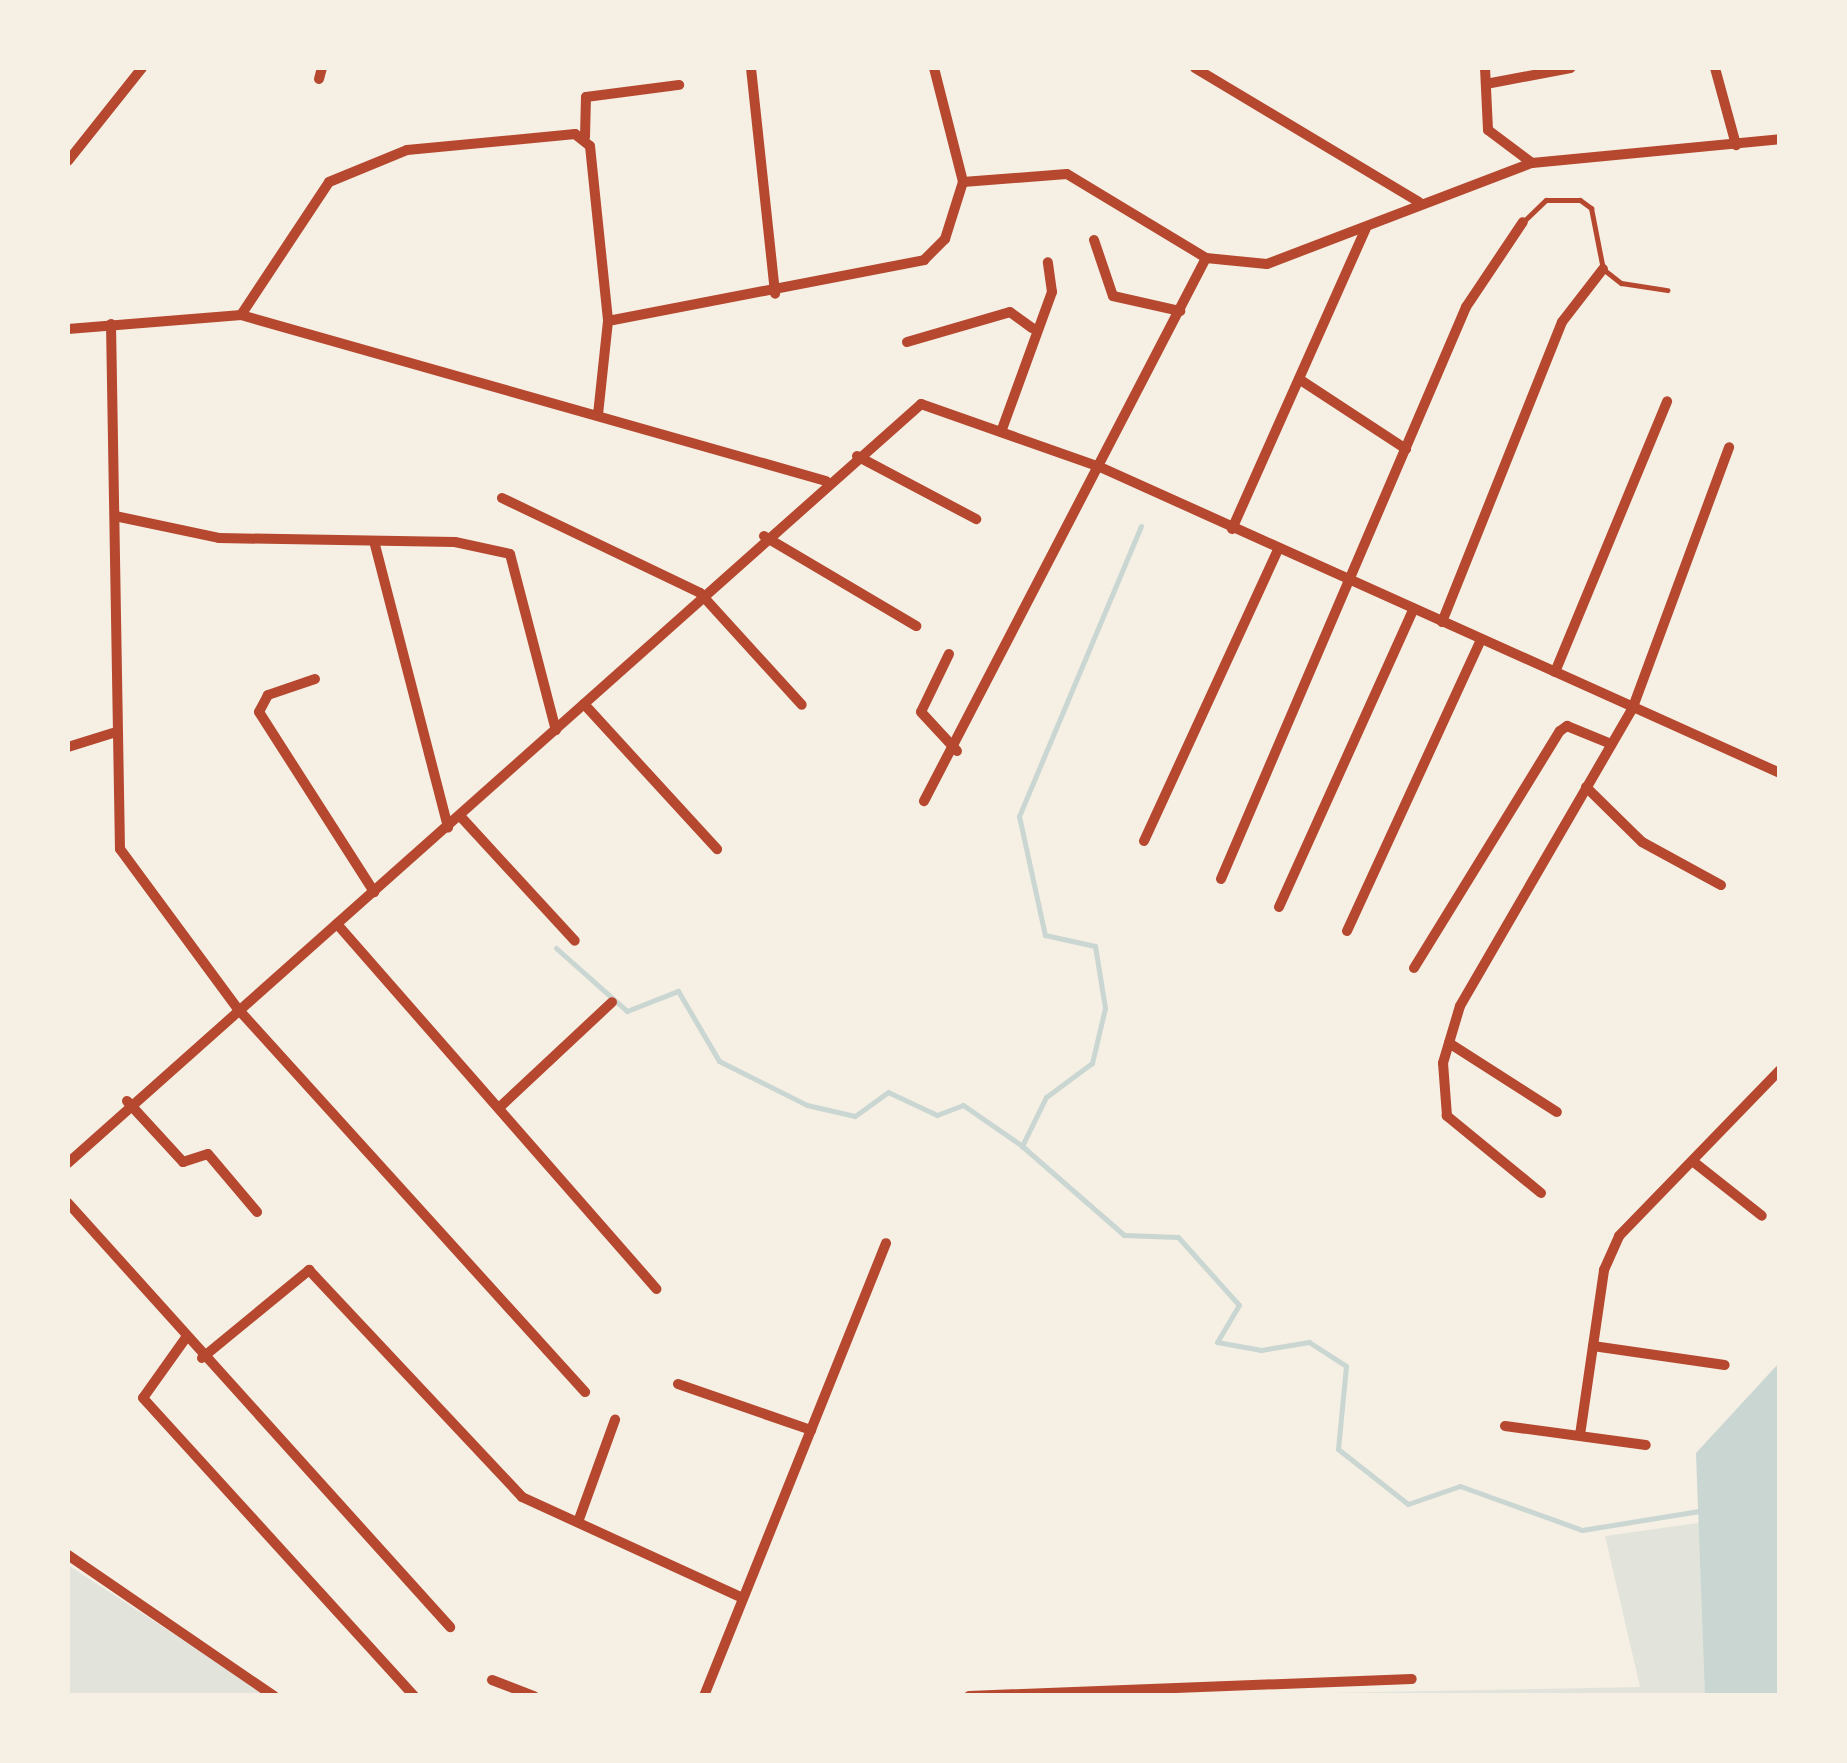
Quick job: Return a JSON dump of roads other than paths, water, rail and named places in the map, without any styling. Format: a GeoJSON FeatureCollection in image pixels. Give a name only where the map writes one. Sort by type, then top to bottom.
{"type":"FeatureCollection","features":[{"type":"Feature","properties":{"kind":"street"},"geometry":{"type":"LineString","coordinates":[[68,161],[142,68]]}},
{"type":"Feature","properties":{"kind":"street"},"geometry":{"type":"LineString","coordinates":[[751,68],[774,294]]}},
{"type":"Feature","properties":{"kind":"street"},"geometry":{"type":"LineString","coordinates":[[608,321],[774,294],[938,253],[963,182],[934,68]]}},
{"type":"Feature","properties":{"kind":"street"},"geometry":{"type":"LineString","coordinates":[[1485,68],[1488,130],[1532,163]]}},
{"type":"Feature","properties":{"kind":"street"},"geometry":{"type":"LineString","coordinates":[[1486,84],[1571,68]]}},
{"type":"Feature","properties":{"kind":"street"},"geometry":{"type":"LineString","coordinates":[[1716,68],[1736,145]]}},
{"type":"Feature","properties":{"kind":"street"},"geometry":{"type":"LineString","coordinates":[[1202,70],[1419,202]]}},
{"type":"Feature","properties":{"kind":"street"},"geometry":{"type":"LineString","coordinates":[[598,414],[608,321],[585,137],[586,97],[679,85]]}},
{"type":"Feature","properties":{"kind":"street"},"geometry":{"type":"LineString","coordinates":[[241,315],[329,182],[407,150],[585,137]]}},
{"type":"Feature","properties":{"kind":"street"},"geometry":{"type":"LineString","coordinates":[[963,182],[1067,174],[1206,258],[1248,268],[1366,228],[1419,202],[1532,163],[1780,139]]}},
{"type":"Feature","properties":{"kind":"street"},"geometry":{"type":"LineString","coordinates":[[1220,879],[1351,582],[1466,307],[1523,222]]}},
{"type":"Feature","properties":{"kind":"street"},"geometry":{"type":"LineString","coordinates":[[1232,529],[1366,228]]}},
{"type":"Feature","properties":{"kind":"street"},"geometry":{"type":"LineString","coordinates":[[1094,240],[1114,296],[1180,311]]}},
{"type":"Feature","properties":{"kind":"street"},"geometry":{"type":"LineString","coordinates":[[924,801],[957,751],[1206,258]]}},
{"type":"Feature","properties":{"kind":"street"},"geometry":{"type":"LineString","coordinates":[[1001,432],[1032,328],[1052,292],[1048,262]]}},
{"type":"Feature","properties":{"kind":"street"},"geometry":{"type":"LineString","coordinates":[[1442,622],[1562,322],[1604,269]]}},
{"type":"Feature","properties":{"kind":"street"},"geometry":{"type":"LineString","coordinates":[[907,342],[1010,312],[1032,328]]}},
{"type":"Feature","properties":{"kind":"street"},"geometry":{"type":"LineString","coordinates":[[68,329],[241,315],[826,480]]}},
{"type":"Feature","properties":{"kind":"street"},"geometry":{"type":"LineString","coordinates":[[111,324],[116,516],[114,733],[120,848],[238,1009],[585,1392]]}},
{"type":"Feature","properties":{"kind":"street"},"geometry":{"type":"LineString","coordinates":[[1298,379],[1406,449]]}},
{"type":"Feature","properties":{"kind":"street"},"geometry":{"type":"LineString","coordinates":[[1555,672],[1667,401]]}},
{"type":"Feature","properties":{"kind":"street"},"geometry":{"type":"LineString","coordinates":[[68,1163],[127,1101],[448,828],[826,480],[928,404],[1100,467],[1780,773]]}},
{"type":"Feature","properties":{"kind":"street"},"geometry":{"type":"LineString","coordinates":[[1541,1193],[1447,1116],[1448,1043],[1460,1006],[1633,708],[1729,447]]}},
{"type":"Feature","properties":{"kind":"street"},"geometry":{"type":"LineString","coordinates":[[857,456],[976,518]]}},
{"type":"Feature","properties":{"kind":"street"},"geometry":{"type":"LineString","coordinates":[[502,498],[700,593],[802,705]]}},
{"type":"Feature","properties":{"kind":"street"},"geometry":{"type":"LineString","coordinates":[[116,516],[219,538],[374,541],[510,554],[556,730]]}},
{"type":"Feature","properties":{"kind":"street"},"geometry":{"type":"LineString","coordinates":[[764,536],[916,626]]}},
{"type":"Feature","properties":{"kind":"street"},"geometry":{"type":"LineString","coordinates":[[374,541],[448,828]]}},
{"type":"Feature","properties":{"kind":"street"},"geometry":{"type":"LineString","coordinates":[[1144,841],[1278,550]]}},
{"type":"Feature","properties":{"kind":"street"},"geometry":{"type":"LineString","coordinates":[[1279,906],[1413,610]]}},
{"type":"Feature","properties":{"kind":"street"},"geometry":{"type":"LineString","coordinates":[[1347,931],[1481,640]]}},
{"type":"Feature","properties":{"kind":"street"},"geometry":{"type":"LineString","coordinates":[[949,654],[922,712],[957,751]]}},
{"type":"Feature","properties":{"kind":"street"},"geometry":{"type":"LineString","coordinates":[[315,679],[268,695],[259,712],[374,892]]}},
{"type":"Feature","properties":{"kind":"street"},"geometry":{"type":"LineString","coordinates":[[584,704],[717,850]]}},
{"type":"Feature","properties":{"kind":"street"},"geometry":{"type":"LineString","coordinates":[[1414,968],[1560,731],[1567,726],[1612,744]]}},
{"type":"Feature","properties":{"kind":"street"},"geometry":{"type":"LineString","coordinates":[[68,746],[114,733]]}},
{"type":"Feature","properties":{"kind":"street"},"geometry":{"type":"LineString","coordinates":[[1586,787],[1642,842],[1721,885]]}},
{"type":"Feature","properties":{"kind":"street"},"geometry":{"type":"LineString","coordinates":[[461,816],[575,941]]}},
{"type":"Feature","properties":{"kind":"street"},"geometry":{"type":"LineString","coordinates":[[337,924],[501,1106],[657,1288]]}},
{"type":"Feature","properties":{"kind":"street"},"geometry":{"type":"LineString","coordinates":[[501,1106],[612,1002]]}},
{"type":"Feature","properties":{"kind":"street"},"geometry":{"type":"LineString","coordinates":[[1448,1043],[1557,1112]]}},
{"type":"Feature","properties":{"kind":"street"},"geometry":{"type":"LineString","coordinates":[[1580,1435],[1593,1346],[1620,1236],[1780,1070]]}},
{"type":"Feature","properties":{"kind":"street"},"geometry":{"type":"LineString","coordinates":[[127,1101],[183,1162],[208,1154],[257,1212]]}},
{"type":"Feature","properties":{"kind":"street"},"geometry":{"type":"LineString","coordinates":[[1694,1163],[1762,1216]]}},
{"type":"Feature","properties":{"kind":"street"},"geometry":{"type":"LineString","coordinates":[[68,1203],[202,1358],[450,1627]]}},
{"type":"Feature","properties":{"kind":"street"},"geometry":{"type":"LineString","coordinates":[[704,1696],[886,1243]]}},
{"type":"Feature","properties":{"kind":"street"},"geometry":{"type":"LineString","coordinates":[[202,1358],[308,1270],[522,1497],[743,1598]]}},
{"type":"Feature","properties":{"kind":"street"},"geometry":{"type":"LineString","coordinates":[[186,1340],[143,1398],[414,1696]]}},
{"type":"Feature","properties":{"kind":"street"},"geometry":{"type":"LineString","coordinates":[[1593,1346],[1725,1365]]}},
{"type":"Feature","properties":{"kind":"street"},"geometry":{"type":"LineString","coordinates":[[678,1384],[810,1430]]}},
{"type":"Feature","properties":{"kind":"street"},"geometry":{"type":"LineString","coordinates":[[578,1522],[616,1420]]}},
{"type":"Feature","properties":{"kind":"street"},"geometry":{"type":"LineString","coordinates":[[1505,1426],[1646,1445]]}},
{"type":"Feature","properties":{"kind":"street"},"geometry":{"type":"LineString","coordinates":[[68,1555],[274,1696]]}},
{"type":"Feature","properties":{"kind":"street"},"geometry":{"type":"LineString","coordinates":[[969,1696],[1412,1679]]}},
{"type":"Feature","properties":{"kind":"street"},"geometry":{"type":"LineString","coordinates":[[492,1680],[534,1696]]}},
{"type":"Feature","properties":{"kind":"lane"},"geometry":{"type":"LineString","coordinates":[[1523,222],[1546,200],[1580,200],[1591,208],[1604,269],[1621,283],[1667,290]]}},
{"type":"Feature","properties":{"kind":"waterway"},"geometry":{"type":"LineString","coordinates":[[1141,526],[1019,816],[1045,935],[1095,946],[1105,1008],[1092,1063],[1046,1097],[1022,1146],[1124,1235],[1178,1237],[1239,1305],[1217,1342],[1261,1350],[1309,1342],[1346,1366],[1338,1449],[1408,1504],[1460,1486],[1582,1530],[1705,1510]]}},
{"type":"Feature","properties":{"kind":"waterway"},"geometry":{"type":"LineString","coordinates":[[556,948],[627,1011],[678,991],[719,1061],[807,1105],[855,1116],[888,1092],[937,1115],[963,1105],[1021,1145]]}}]}
